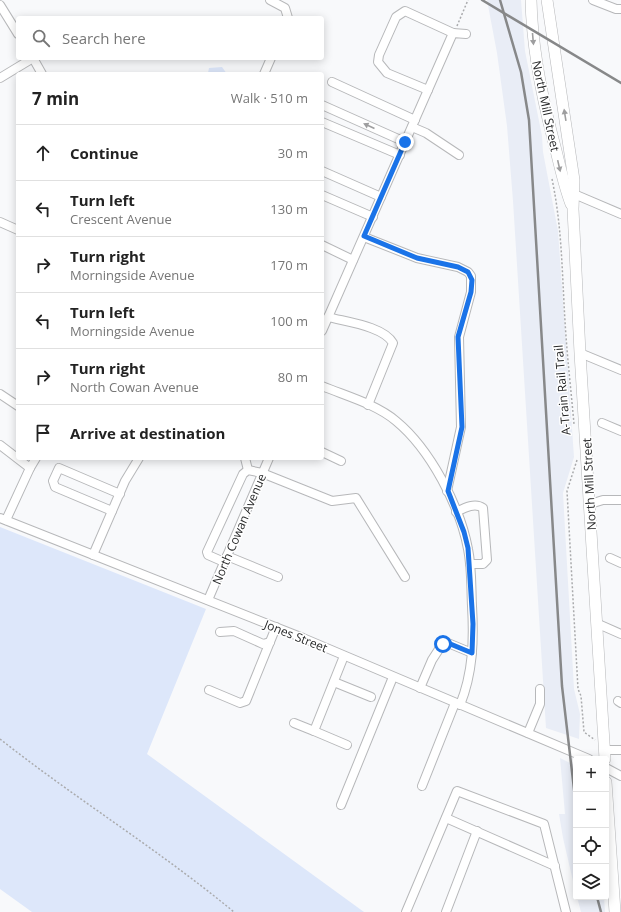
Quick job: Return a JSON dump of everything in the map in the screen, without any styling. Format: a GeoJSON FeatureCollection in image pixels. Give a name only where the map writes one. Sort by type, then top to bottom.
{"type":"FeatureCollection","features":[{"type":"Feature","properties":{"kind":"main road","name":"North Mill Street"},"geometry":{"type":"LineString","coordinates":[[531,0],[533,46],[542,100],[564,187],[573,210]]}},
{"type":"Feature","properties":{"kind":"main road","name":"North Mill Street"},"geometry":{"type":"LineString","coordinates":[[547,0],[572,162],[580,353],[604,752]]}},
{"type":"Feature","properties":{"kind":"main road"},"geometry":{"type":"LineString","coordinates":[[607,792],[615,912]]}},
{"type":"Feature","properties":{"kind":"street"},"geometry":{"type":"LineString","coordinates":[[270,0],[282,6],[288,15]]}},
{"type":"Feature","properties":{"kind":"street"},"geometry":{"type":"LineString","coordinates":[[593,0],[616,9],[621,9]]}},
{"type":"Feature","properties":{"kind":"street"},"geometry":{"type":"LineString","coordinates":[[0,5],[16,31]]}},
{"type":"Feature","properties":{"kind":"street"},"geometry":{"type":"LineString","coordinates":[[428,90],[387,73],[378,62],[396,17],[405,11],[453,33],[466,34]]}},
{"type":"Feature","properties":{"kind":"street"},"geometry":{"type":"LineString","coordinates":[[324,326],[453,33]]}},
{"type":"Feature","properties":{"kind":"street"},"geometry":{"type":"LineString","coordinates":[[0,78],[30,60]]}},
{"type":"Feature","properties":{"kind":"street"},"geometry":{"type":"LineString","coordinates":[[34,60],[41,72]]}},
{"type":"Feature","properties":{"kind":"street"},"geometry":{"type":"LineString","coordinates":[[265,72],[270,60]]}},
{"type":"Feature","properties":{"kind":"street"},"geometry":{"type":"LineString","coordinates":[[332,82],[413,123],[459,155]]}},
{"type":"Feature","properties":{"kind":"street"},"geometry":{"type":"LineString","coordinates":[[324,106],[405,142]]}},
{"type":"Feature","properties":{"kind":"street"},"geometry":{"type":"LineString","coordinates":[[324,123],[400,155]]}},
{"type":"Feature","properties":{"kind":"street"},"geometry":{"type":"LineString","coordinates":[[324,172],[381,197]]}},
{"type":"Feature","properties":{"kind":"street"},"geometry":{"type":"LineString","coordinates":[[574,194],[621,214]]}},
{"type":"Feature","properties":{"kind":"street"},"geometry":{"type":"LineString","coordinates":[[324,196],[373,217]]}},
{"type":"Feature","properties":{"kind":"street"},"geometry":{"type":"LineString","coordinates":[[0,222],[16,229]]}},
{"type":"Feature","properties":{"kind":"street"},"geometry":{"type":"LineString","coordinates":[[364,236],[417,258],[458,267],[468,272],[470,276],[471,292],[458,337],[462,427],[448,491]]}},
{"type":"Feature","properties":{"kind":"street"},"geometry":{"type":"LineString","coordinates":[[324,247],[353,260]]}},
{"type":"Feature","properties":{"kind":"street"},"geometry":{"type":"LineString","coordinates":[[328,317],[376,330],[390,337],[393,343],[368,406]]}},
{"type":"Feature","properties":{"kind":"street"},"geometry":{"type":"LineString","coordinates":[[580,353],[621,370]]}},
{"type":"Feature","properties":{"kind":"street"},"geometry":{"type":"LineString","coordinates":[[324,387],[389,416],[408,432],[436,469],[448,491],[466,540],[470,564],[473,624],[469,683],[458,704],[422,786]]}},
{"type":"Feature","properties":{"kind":"street"},"geometry":{"type":"LineString","coordinates":[[0,394],[16,405]]}},
{"type":"Feature","properties":{"kind":"street"},"geometry":{"type":"LineString","coordinates":[[602,423],[621,431]]}},
{"type":"Feature","properties":{"kind":"street"},"geometry":{"type":"LineString","coordinates":[[0,445],[16,457]]}},
{"type":"Feature","properties":{"kind":"street"},"geometry":{"type":"LineString","coordinates":[[324,453],[341,461]]}},
{"type":"Feature","properties":{"kind":"street"},"geometry":{"type":"LineString","coordinates":[[20,460],[30,468]]}},
{"type":"Feature","properties":{"kind":"street"},"geometry":{"type":"LineString","coordinates":[[3,519],[35,460]]}},
{"type":"Feature","properties":{"kind":"street"},"geometry":{"type":"LineString","coordinates":[[93,555],[120,494],[138,460]]}},
{"type":"Feature","properties":{"kind":"street"},"geometry":{"type":"LineString","coordinates":[[246,460],[248,470]]}},
{"type":"Feature","properties":{"kind":"street","name":"North Cowan Avenue"},"geometry":{"type":"LineString","coordinates":[[208,600],[268,460]]}},
{"type":"Feature","properties":{"kind":"street"},"geometry":{"type":"LineString","coordinates":[[112,511],[55,487],[53,481],[59,468],[120,494]]}},
{"type":"Feature","properties":{"kind":"street"},"geometry":{"type":"LineString","coordinates":[[248,470],[262,473],[332,501],[356,498],[405,577]]}},
{"type":"Feature","properties":{"kind":"street"},"geometry":{"type":"LineString","coordinates":[[248,470],[243,474],[207,552],[208,555],[225,559],[278,577]]}},
{"type":"Feature","properties":{"kind":"street"},"geometry":{"type":"LineString","coordinates":[[590,504],[603,500],[621,500]]}},
{"type":"Feature","properties":{"kind":"street"},"geometry":{"type":"LineString","coordinates":[[456,512],[475,505],[479,505],[483,508],[487,560],[483,564],[470,564]]}},
{"type":"Feature","properties":{"kind":"street","name":"Jones Street"},"geometry":{"type":"LineString","coordinates":[[3,519],[276,627],[582,756]]}},
{"type":"Feature","properties":{"kind":"street"},"geometry":{"type":"LineString","coordinates":[[610,558],[621,562]]}},
{"type":"Feature","properties":{"kind":"street"},"geometry":{"type":"LineString","coordinates":[[596,623],[621,634]]}},
{"type":"Feature","properties":{"kind":"street"},"geometry":{"type":"LineString","coordinates":[[209,690],[240,703],[246,701],[276,627]]}},
{"type":"Feature","properties":{"kind":"street"},"geometry":{"type":"LineString","coordinates":[[220,632],[234,631],[263,644],[270,642]]}},
{"type":"Feature","properties":{"kind":"street"},"geometry":{"type":"LineString","coordinates":[[420,688],[432,660],[443,644],[448,643],[472,653]]}},
{"type":"Feature","properties":{"kind":"street"},"geometry":{"type":"LineString","coordinates":[[314,731],[344,656]]}},
{"type":"Feature","properties":{"kind":"street"},"geometry":{"type":"LineString","coordinates":[[341,805],[392,677]]}},
{"type":"Feature","properties":{"kind":"street"},"geometry":{"type":"LineString","coordinates":[[334,682],[371,697]]}},
{"type":"Feature","properties":{"kind":"street"},"geometry":{"type":"LineString","coordinates":[[528,733],[540,704],[540,690]]}},
{"type":"Feature","properties":{"kind":"street"},"geometry":{"type":"LineString","coordinates":[[294,724],[347,745]]}},
{"type":"Feature","properties":{"kind":"street"},"geometry":{"type":"LineString","coordinates":[[604,752],[621,750]]}},
{"type":"Feature","properties":{"kind":"street"},"geometry":{"type":"LineString","coordinates":[[609,770],[621,776]]}},
{"type":"Feature","properties":{"kind":"street"},"geometry":{"type":"LineString","coordinates":[[406,912],[457,791],[544,824],[566,912]]}},
{"type":"Feature","properties":{"kind":"street"},"geometry":{"type":"LineString","coordinates":[[446,818],[554,866]]}},
{"type":"Feature","properties":{"kind":"street"},"geometry":{"type":"LineString","coordinates":[[446,912],[477,831]]}},
{"type":"Feature","properties":{"kind":"path"},"geometry":{"type":"LineString","coordinates":[[453,33],[468,0]]}},
{"type":"Feature","properties":{"kind":"path","name":"A-Train Rail Trail"},"geometry":{"type":"LineString","coordinates":[[551,172],[562,238],[565,322],[574,428]]}},
{"type":"Feature","properties":{"kind":"path"},"geometry":{"type":"LineString","coordinates":[[577,458],[567,491],[578,688],[581,696],[584,732],[604,752]]}},
{"type":"Feature","properties":{"kind":"path"},"geometry":{"type":"LineString","coordinates":[[0,739],[117,826],[195,880],[234,912]]}},
{"type":"Feature","properties":{"kind":"shaded area"},"geometry":{"type":"Polygon","coordinates":[[[487,0],[521,0],[525,51],[542,136],[543,152],[558,231],[574,457],[563,493],[574,689],[580,714],[579,739],[546,728],[507,126],[497,53],[487,0]]]}},
{"type":"Feature","properties":{"kind":"shaded area"},"geometry":{"type":"Polygon","coordinates":[[[222,67],[226,72],[208,72],[209,68],[222,67]]]}},
{"type":"Feature","properties":{"kind":"shaded area"},"geometry":{"type":"Polygon","coordinates":[[[0,527],[206,609],[147,754],[364,912],[32,912],[0,889],[0,527]]]}},
{"type":"Feature","properties":{"kind":"shaded area"},"geometry":{"type":"Polygon","coordinates":[[[560,758],[573,764],[573,881],[559,814],[565,814],[560,758]]]}},
{"type":"Feature","properties":{"kind":"shaded area"},"geometry":{"type":"Polygon","coordinates":[[[578,900],[604,900],[605,912],[581,912],[578,900]]]}},
{"type":"Feature","properties":{"kind":"railway"},"geometry":{"type":"LineString","coordinates":[[482,0],[621,83]]}},
{"type":"Feature","properties":{"kind":"railway"},"geometry":{"type":"LineString","coordinates":[[500,0],[521,72],[529,120],[562,686],[574,792]]}},
{"type":"Feature","properties":{"kind":"railway"},"geometry":{"type":"LineString","coordinates":[[598,900],[601,912]]}},
{"type":"Feature","properties":{"kind":"route"},"geometry":{"type":"LineString","coordinates":[[405,142],[364,236],[399,252],[417,258],[463,269],[468,272],[472,280],[471,292],[458,337],[462,427],[448,491],[464,532],[470,560],[473,624],[472,653],[448,643],[443,644]]}}]}
